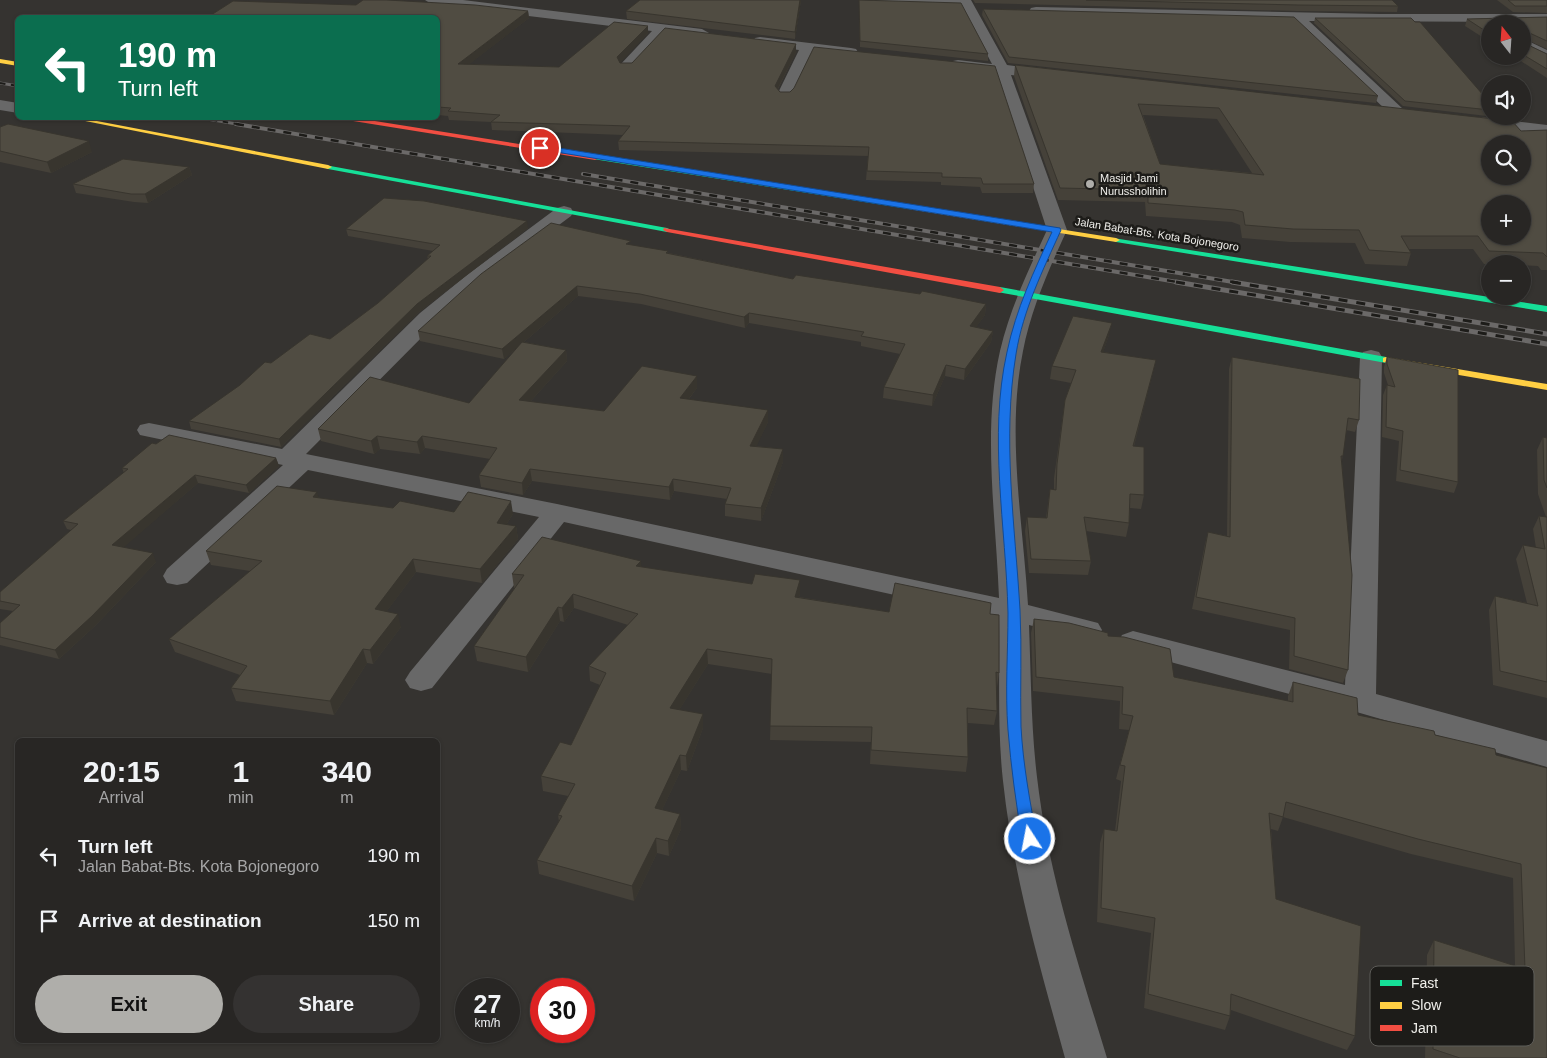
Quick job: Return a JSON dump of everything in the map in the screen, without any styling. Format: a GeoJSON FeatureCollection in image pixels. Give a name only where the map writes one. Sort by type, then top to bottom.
{"type":"FeatureCollection","features":[{"type":"Feature","properties":{"kind":"main road"},"geometry":{"type":"LineString","coordinates":[[0,61],[15,64]]}},
{"type":"Feature","properties":{"kind":"main road"},"geometry":{"type":"LineString","coordinates":[[83,120],[564,212],[1547,387]]}},
{"type":"Feature","properties":{"kind":"main road","name":"Jalan Babat-Bts. Kota Bojonegoro"},"geometry":{"type":"LineString","coordinates":[[361,120],[1547,309]]}},
{"type":"Feature","properties":{"kind":"street"},"geometry":{"type":"LineString","coordinates":[[431,0],[721,36]]}},
{"type":"Feature","properties":{"kind":"street"},"geometry":{"type":"LineString","coordinates":[[878,0],[966,4],[989,9]]}},
{"type":"Feature","properties":{"kind":"street"},"geometry":{"type":"LineString","coordinates":[[966,4],[1002,69],[1057,230],[1028,294],[1012,353],[1005,406],[1005,486],[1014,611],[1014,729],[1023,802],[1037,876],[1086,1058]]}},
{"type":"Feature","properties":{"kind":"street"},"geometry":{"type":"LineString","coordinates":[[1018,10],[1481,21]]}},
{"type":"Feature","properties":{"kind":"street"},"geometry":{"type":"LineString","coordinates":[[1297,17],[1397,112]]}},
{"type":"Feature","properties":{"kind":"street"},"geometry":{"type":"LineString","coordinates":[[1531,19],[1547,18]]}},
{"type":"Feature","properties":{"kind":"street"},"geometry":{"type":"LineString","coordinates":[[626,66],[663,28]]}},
{"type":"Feature","properties":{"kind":"street"},"geometry":{"type":"LineString","coordinates":[[750,40],[866,54]]}},
{"type":"Feature","properties":{"kind":"street"},"geometry":{"type":"LineString","coordinates":[[785,95],[808,47]]}},
{"type":"Feature","properties":{"kind":"street"},"geometry":{"type":"LineString","coordinates":[[1531,47],[1547,56]]}},
{"type":"Feature","properties":{"kind":"street"},"geometry":{"type":"LineString","coordinates":[[944,63],[1071,77]]}},
{"type":"Feature","properties":{"kind":"street"},"geometry":{"type":"LineString","coordinates":[[0,105],[15,108]]}},
{"type":"Feature","properties":{"kind":"street"},"geometry":{"type":"LineString","coordinates":[[1377,110],[1415,114]]}},
{"type":"Feature","properties":{"kind":"street"},"geometry":{"type":"LineString","coordinates":[[1462,120],[1547,130]]}},
{"type":"Feature","properties":{"kind":"street"},"geometry":{"type":"LineString","coordinates":[[177,576],[295,459],[428,318],[474,279],[564,212]]}},
{"type":"Feature","properties":{"kind":"street"},"geometry":{"type":"LineString","coordinates":[[1360,702],[1371,357]]}},
{"type":"Feature","properties":{"kind":"street"},"geometry":{"type":"LineString","coordinates":[[149,430],[557,512],[1014,611],[1360,702],[1547,754]]}},
{"type":"Feature","properties":{"kind":"street"},"geometry":{"type":"LineString","coordinates":[[421,680],[557,512]]}},
{"type":"Feature","properties":{"kind":"building"},"geometry":{"type":"Polygon","coordinates":[[[363,0],[387,0],[475,5],[528,11],[458,64],[559,67],[614,22],[648,26],[617,57],[620,63],[632,63],[665,28],[796,44],[775,86],[780,92],[790,92],[794,88],[814,47],[995,66],[1034,184],[983,184],[981,178],[942,177],[942,173],[867,171],[869,147],[618,141],[630,126],[491,122],[500,115],[448,111],[451,108],[440,107],[440,15],[211,15],[233,1],[356,5],[363,0]]]}},
{"type":"Feature","properties":{"kind":"building"},"geometry":{"type":"Polygon","coordinates":[[[640,0],[800,0],[795,32],[626,11],[640,0]]]}},
{"type":"Feature","properties":{"kind":"building"},"geometry":{"type":"Polygon","coordinates":[[[859,0],[961,3],[988,54],[860,41],[859,0]]]}},
{"type":"Feature","properties":{"kind":"building"},"geometry":{"type":"Polygon","coordinates":[[[1086,0],[1392,0],[1398,6],[1298,5],[1086,0]]]}},
{"type":"Feature","properties":{"kind":"building"},"geometry":{"type":"Polygon","coordinates":[[[1508,0],[1547,0],[1547,6],[1515,6],[1508,0]]]}},
{"type":"Feature","properties":{"kind":"building"},"geometry":{"type":"Polygon","coordinates":[[[983,9],[1294,17],[1378,96],[1009,57],[983,9]]]}},
{"type":"Feature","properties":{"kind":"building"},"geometry":{"type":"Polygon","coordinates":[[[1531,17],[1547,17],[1547,41],[1531,34],[1531,17]]]}},
{"type":"Feature","properties":{"kind":"building"},"geometry":{"type":"Polygon","coordinates":[[[1315,18],[1411,18],[1415,22],[1420,22],[1481,93],[1481,109],[1405,101],[1315,18]]]}},
{"type":"Feature","properties":{"kind":"building"},"geometry":{"type":"Polygon","coordinates":[[[1467,19],[1481,19],[1481,28],[1467,19]]]}},
{"type":"Feature","properties":{"kind":"building"},"geometry":{"type":"Polygon","coordinates":[[[1531,46],[1547,54],[1547,69],[1531,59],[1531,46]]]}},
{"type":"Feature","properties":{"kind":"building"},"geometry":{"type":"Polygon","coordinates":[[[1015,65],[1481,118],[1481,125],[1516,125],[1521,131],[1547,130],[1547,257],[1543,253],[1489,251],[1485,245],[1531,245],[1531,195],[1481,195],[1481,240],[1478,236],[1401,236],[1411,253],[1369,250],[1359,230],[1293,229],[1245,225],[1243,212],[1235,210],[1148,203],[1148,190],[1060,188],[1015,65]],[[1138,104],[1160,164],[1264,175],[1219,108],[1138,104]]]}},
{"type":"Feature","properties":{"kind":"building"},"geometry":{"type":"Polygon","coordinates":[[[8,124],[89,141],[47,162],[0,151],[0,127],[8,124]]]}},
{"type":"Feature","properties":{"kind":"building"},"geometry":{"type":"Polygon","coordinates":[[[123,159],[189,167],[145,194],[131,194],[73,184],[123,159]]]}},
{"type":"Feature","properties":{"kind":"building"},"geometry":{"type":"Polygon","coordinates":[[[384,198],[424,201],[527,221],[417,304],[279,439],[189,421],[240,385],[265,362],[271,363],[310,334],[330,339],[378,303],[431,256],[427,256],[440,245],[346,229],[384,198]]]}},
{"type":"Feature","properties":{"kind":"building"},"geometry":{"type":"Polygon","coordinates":[[[551,223],[631,241],[626,244],[668,251],[666,253],[793,279],[796,275],[920,294],[922,291],[986,304],[970,326],[993,331],[965,369],[946,365],[933,395],[884,387],[905,344],[861,336],[864,332],[749,313],[744,317],[640,294],[577,286],[502,349],[418,331],[481,274],[551,223]]]}},
{"type":"Feature","properties":{"kind":"building"},"geometry":{"type":"Polygon","coordinates":[[[1073,316],[1112,323],[1101,352],[1156,360],[1133,446],[1144,447],[1144,495],[1130,494],[1129,523],[1084,517],[1091,561],[1031,559],[1027,517],[1047,518],[1050,489],[1056,490],[1057,464],[1065,400],[1076,370],[1052,366],[1073,316]]]}},
{"type":"Feature","properties":{"kind":"building"},"geometry":{"type":"Polygon","coordinates":[[[522,342],[566,350],[519,400],[604,411],[642,366],[697,376],[680,398],[768,410],[750,446],[783,449],[761,508],[725,504],[731,488],[673,479],[669,487],[530,469],[522,483],[479,475],[497,448],[422,436],[417,442],[377,436],[371,441],[318,429],[370,377],[469,403],[522,342]]]}},
{"type":"Feature","properties":{"kind":"building"},"geometry":{"type":"Polygon","coordinates":[[[1232,357],[1360,379],[1359,420],[1348,418],[1343,456],[1341,456],[1352,575],[1348,670],[1294,656],[1295,618],[1196,597],[1208,532],[1230,537],[1232,357]]]}},
{"type":"Feature","properties":{"kind":"building"},"geometry":{"type":"Polygon","coordinates":[[[1387,357],[1458,370],[1458,482],[1400,470],[1403,431],[1386,427],[1387,385],[1395,387],[1387,364],[1387,357]]]}},
{"type":"Feature","properties":{"kind":"building"},"geometry":{"type":"Polygon","coordinates":[[[169,435],[276,458],[246,485],[195,475],[112,545],[153,553],[92,616],[55,650],[0,637],[0,623],[20,605],[0,601],[0,592],[78,524],[63,521],[128,469],[122,468],[152,443],[156,444],[169,435]]]}},
{"type":"Feature","properties":{"kind":"building"},"geometry":{"type":"Polygon","coordinates":[[[1543,437],[1547,438],[1547,488],[1544,480],[1543,437]]]}},
{"type":"Feature","properties":{"kind":"building"},"geometry":{"type":"Polygon","coordinates":[[[277,486],[317,492],[313,497],[393,508],[400,501],[454,512],[468,492],[511,501],[497,523],[516,526],[480,569],[413,559],[375,609],[398,614],[370,650],[363,649],[330,701],[231,688],[247,666],[169,639],[262,561],[206,551],[277,486]]]}},
{"type":"Feature","properties":{"kind":"building"},"geometry":{"type":"Polygon","coordinates":[[[1539,516],[1547,517],[1547,682],[1500,671],[1495,596],[1538,606],[1523,545],[1545,549],[1539,516]]]}},
{"type":"Feature","properties":{"kind":"building"},"geometry":{"type":"Polygon","coordinates":[[[542,537],[641,561],[636,566],[752,584],[755,574],[800,580],[795,597],[889,612],[895,583],[991,603],[990,614],[999,615],[999,673],[996,672],[997,711],[967,708],[968,757],[871,750],[872,727],[770,726],[772,659],[707,649],[670,708],[703,714],[686,756],[680,755],[655,808],[680,814],[668,841],[656,838],[632,886],[537,860],[562,816],[558,815],[575,784],[541,776],[560,742],[571,745],[606,673],[589,666],[638,614],[573,594],[562,608],[558,607],[526,657],[474,646],[524,575],[512,574],[542,537]]]}},
{"type":"Feature","properties":{"kind":"building"},"geometry":{"type":"Polygon","coordinates":[[[1034,619],[1069,623],[1108,633],[1108,636],[1124,637],[1170,649],[1174,677],[1293,702],[1293,682],[1357,698],[1358,715],[1434,731],[1435,735],[1495,749],[1496,755],[1547,768],[1547,1058],[1460,1058],[1433,1049],[1433,1046],[1534,1046],[1534,966],[1525,966],[1521,864],[1418,839],[1286,802],[1283,817],[1269,813],[1276,899],[1361,926],[1355,1036],[1231,994],[1230,1016],[1148,994],[1155,918],[1101,908],[1104,829],[1117,831],[1125,766],[1120,765],[1133,716],[1122,714],[1123,687],[1036,677],[1034,619]]]}},
{"type":"Feature","properties":{"kind":"building"},"geometry":{"type":"Polygon","coordinates":[[[1434,940],[1516,966],[1434,966],[1434,940]]]}},
{"type":"Feature","properties":{"kind":"railway"},"geometry":{"type":"LineString","coordinates":[[0,83],[15,86]]}},
{"type":"Feature","properties":{"kind":"railway"},"geometry":{"type":"LineString","coordinates":[[213,120],[243,125]]}},
{"type":"Feature","properties":{"kind":"railway"},"geometry":{"type":"LineString","coordinates":[[236,124],[1183,283]]}},
{"type":"Feature","properties":{"kind":"railway"},"geometry":{"type":"LineString","coordinates":[[583,174],[1239,283]]}},
{"type":"Feature","properties":{"kind":"railway"},"geometry":{"type":"LineString","coordinates":[[1176,282],[1547,344]]}},
{"type":"Feature","properties":{"kind":"railway"},"geometry":{"type":"LineString","coordinates":[[1232,282],[1547,334]]}},
{"type":"Feature","properties":{"kind":"traffic: fast"},"geometry":{"type":"LineString","coordinates":[[595,158],[915,208]]}},
{"type":"Feature","properties":{"kind":"traffic: fast"},"geometry":{"type":"LineString","coordinates":[[328,167],[667,230]]}},
{"type":"Feature","properties":{"kind":"traffic: fast"},"geometry":{"type":"LineString","coordinates":[[1116,240],[1547,309]]}},
{"type":"Feature","properties":{"kind":"traffic: fast"},"geometry":{"type":"LineString","coordinates":[[1000,290],[1386,360]]}},
{"type":"Feature","properties":{"kind":"traffic: slow"},"geometry":{"type":"LineString","coordinates":[[0,61],[15,64]]}},
{"type":"Feature","properties":{"kind":"traffic: slow"},"geometry":{"type":"LineString","coordinates":[[83,120],[328,167]]}},
{"type":"Feature","properties":{"kind":"traffic: slow"},"geometry":{"type":"LineString","coordinates":[[915,208],[1116,240]]}},
{"type":"Feature","properties":{"kind":"traffic: slow"},"geometry":{"type":"LineString","coordinates":[[1386,360],[1547,387]]}},
{"type":"Feature","properties":{"kind":"traffic: jam"},"geometry":{"type":"LineString","coordinates":[[359,120],[595,158]]}},
{"type":"Feature","properties":{"kind":"traffic: jam"},"geometry":{"type":"LineString","coordinates":[[667,230],[1000,290]]}},
{"type":"Feature","properties":{"kind":"place","name":"Masjid Jami Nurussholihin"},"geometry":{"type":"Point","coordinates":[1090,184]}},
{"type":"Feature","properties":{"kind":"route"},"geometry":{"type":"LineString","coordinates":[[540,148],[1057,230],[1028,294],[1012,353],[1005,406],[1005,486],[1014,611],[1014,729],[1023,802],[1030,839]]}}]}
